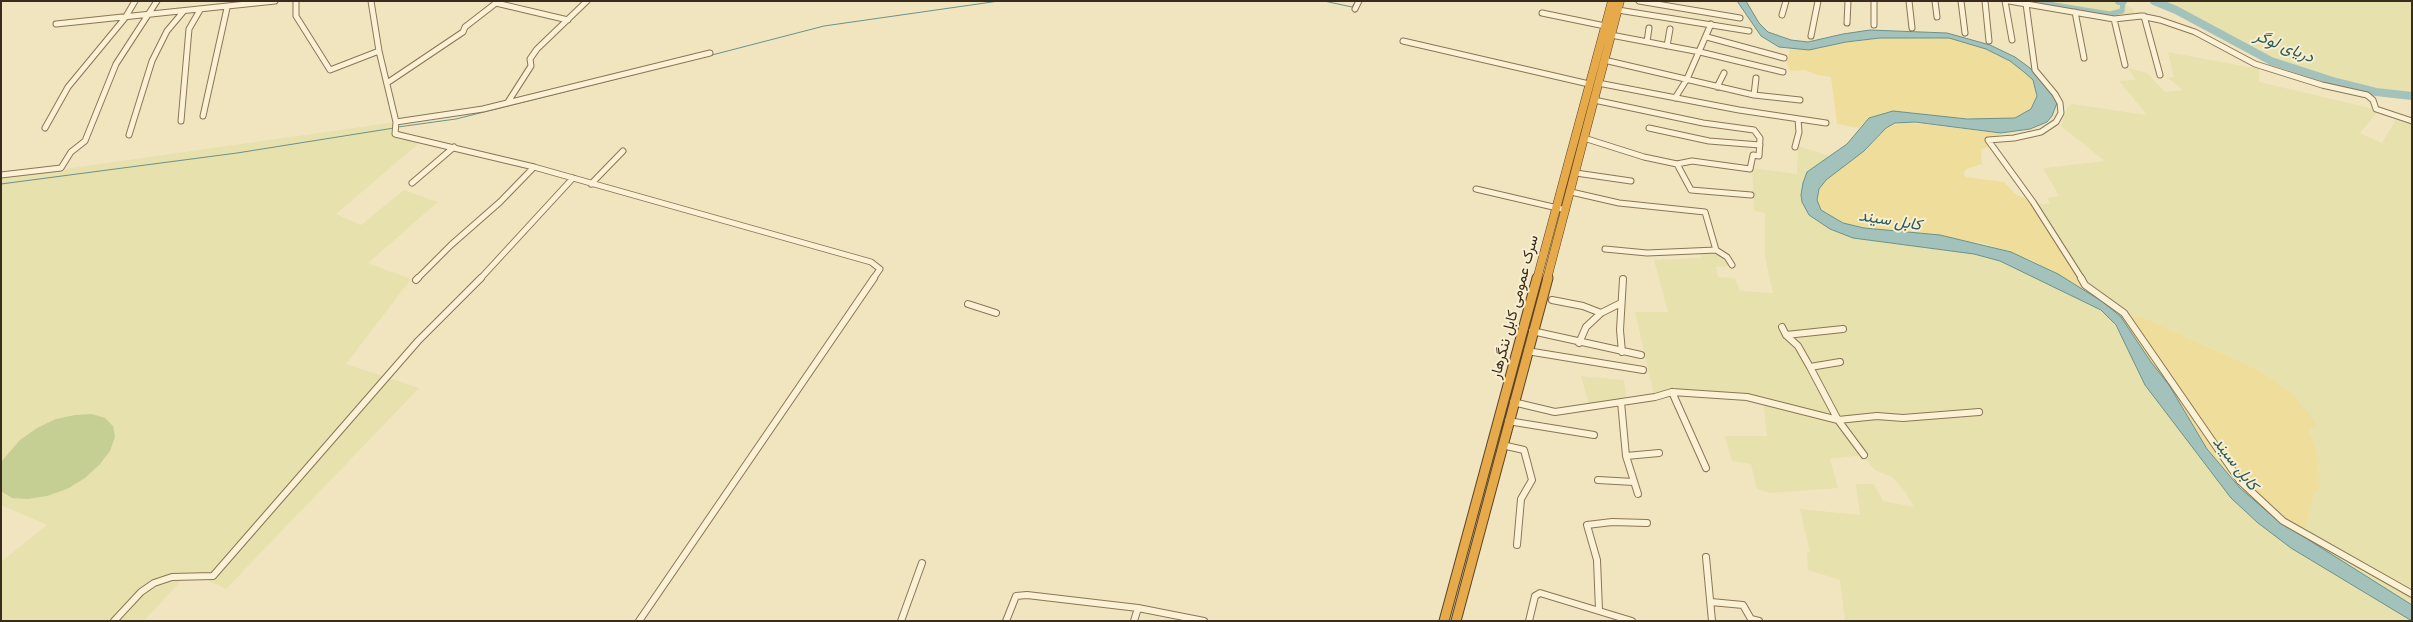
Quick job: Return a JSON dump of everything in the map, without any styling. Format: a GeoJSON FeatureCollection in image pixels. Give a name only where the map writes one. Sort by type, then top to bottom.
{"type":"FeatureCollection","features":[{"type":"Feature","properties":{"kind":"highway","name":"سرک عمومی کابل ننگرهار"},"geometry":{"type":"LineString","coordinates":[[1444,621],[1561,209],[1594,83],[1612,1]]}},
{"type":"Feature","properties":{"kind":"highway","name":"سرک عمومی کابل ننگرهار"},"geometry":{"type":"LineString","coordinates":[[1474,549],[1527,351],[1561,209],[1571,192],[1576,173],[1594,100],[1594,83],[1604,60],[1619,5]]}},
{"type":"Feature","properties":{"kind":"highway"},"geometry":{"type":"LineString","coordinates":[[1456,621],[1474,549]]}},
{"type":"Feature","properties":{"kind":"street"},"geometry":{"type":"LineString","coordinates":[[45,128],[68,87],[125,18],[135,1]]}},
{"type":"Feature","properties":{"kind":"street"},"geometry":{"type":"LineString","coordinates":[[1,175],[62,168],[71,152],[85,141],[116,64],[151,13],[157,1]]}},
{"type":"Feature","properties":{"kind":"street"},"geometry":{"type":"LineString","coordinates":[[56,24],[125,18],[151,13],[227,8],[275,1]]}},
{"type":"Feature","properties":{"kind":"street"},"geometry":{"type":"LineString","coordinates":[[296,1],[296,16],[330,70],[379,51]]}},
{"type":"Feature","properties":{"kind":"street"},"geometry":{"type":"LineString","coordinates":[[371,1],[379,51],[396,122],[395,134],[534,167],[871,262],[880,269],[639,621]]}},
{"type":"Feature","properties":{"kind":"street"},"geometry":{"type":"LineString","coordinates":[[508,102],[531,66],[530,59],[537,49],[586,1]]}},
{"type":"Feature","properties":{"kind":"street"},"geometry":{"type":"LineString","coordinates":[[1355,9],[1359,1]]}},
{"type":"Feature","properties":{"kind":"street"},"geometry":{"type":"LineString","coordinates":[[1639,1],[1740,18]]}},
{"type":"Feature","properties":{"kind":"street"},"geometry":{"type":"LineString","coordinates":[[1782,15],[1786,1]]}},
{"type":"Feature","properties":{"kind":"street"},"geometry":{"type":"LineString","coordinates":[[1811,36],[1818,1]]}},
{"type":"Feature","properties":{"kind":"street"},"geometry":{"type":"LineString","coordinates":[[1847,23],[1848,1]]}},
{"type":"Feature","properties":{"kind":"street"},"geometry":{"type":"LineString","coordinates":[[1874,1],[1874,25]]}},
{"type":"Feature","properties":{"kind":"street"},"geometry":{"type":"LineString","coordinates":[[1909,1],[1912,28]]}},
{"type":"Feature","properties":{"kind":"street"},"geometry":{"type":"LineString","coordinates":[[1935,1],[1937,17]]}},
{"type":"Feature","properties":{"kind":"street"},"geometry":{"type":"LineString","coordinates":[[1961,1],[1965,33]]}},
{"type":"Feature","properties":{"kind":"street"},"geometry":{"type":"LineString","coordinates":[[1985,1],[1989,41]]}},
{"type":"Feature","properties":{"kind":"street"},"geometry":{"type":"LineString","coordinates":[[2012,40],[2007,1],[2114,19],[2144,16],[2195,32],[2255,64],[2322,85],[2367,95],[2373,100],[2376,109],[2412,121]]}},
{"type":"Feature","properties":{"kind":"street"},"geometry":{"type":"LineString","coordinates":[[387,83],[463,32],[465,27],[496,3],[568,20]]}},
{"type":"Feature","properties":{"kind":"street"},"geometry":{"type":"LineString","coordinates":[[2026,4],[2035,70],[2060,103],[2061,113],[2056,122],[2041,132],[2014,138],[1988,140],[2033,202],[2085,285],[2117,306],[2124,313],[2240,481],[2261,503],[2283,521],[2412,594]]}},
{"type":"Feature","properties":{"kind":"street"},"geometry":{"type":"LineString","coordinates":[[1619,5],[1749,31]]}},
{"type":"Feature","properties":{"kind":"street"},"geometry":{"type":"LineString","coordinates":[[203,116],[227,8]]}},
{"type":"Feature","properties":{"kind":"street"},"geometry":{"type":"LineString","coordinates":[[182,121],[189,29],[200,10]]}},
{"type":"Feature","properties":{"kind":"street"},"geometry":{"type":"LineString","coordinates":[[129,135],[152,61],[167,31],[183,12]]}},
{"type":"Feature","properties":{"kind":"street"},"geometry":{"type":"LineString","coordinates":[[2075,12],[2084,58]]}},
{"type":"Feature","properties":{"kind":"street"},"geometry":{"type":"LineString","coordinates":[[1542,13],[1605,26]]}},
{"type":"Feature","properties":{"kind":"street"},"geometry":{"type":"LineString","coordinates":[[2144,16],[2160,75]]}},
{"type":"Feature","properties":{"kind":"street"},"geometry":{"type":"LineString","coordinates":[[2114,19],[2125,65]]}},
{"type":"Feature","properties":{"kind":"street"},"geometry":{"type":"LineString","coordinates":[[1675,98],[1687,80],[1712,24]]}},
{"type":"Feature","properties":{"kind":"street"},"geometry":{"type":"LineString","coordinates":[[1646,42],[1649,28]]}},
{"type":"Feature","properties":{"kind":"street"},"geometry":{"type":"LineString","coordinates":[[1667,46],[1670,29]]}},
{"type":"Feature","properties":{"kind":"street"},"geometry":{"type":"LineString","coordinates":[[1611,35],[1700,52],[1783,72]]}},
{"type":"Feature","properties":{"kind":"street"},"geometry":{"type":"LineString","coordinates":[[1707,37],[1784,58]]}},
{"type":"Feature","properties":{"kind":"street"},"geometry":{"type":"LineString","coordinates":[[1403,41],[1594,83],[1798,120],[1826,123]]}},
{"type":"Feature","properties":{"kind":"street"},"geometry":{"type":"LineString","coordinates":[[396,122],[482,109],[710,53]]}},
{"type":"Feature","properties":{"kind":"street"},"geometry":{"type":"LineString","coordinates":[[1604,60],[1754,95],[1800,100]]}},
{"type":"Feature","properties":{"kind":"street"},"geometry":{"type":"LineString","coordinates":[[1716,87],[1724,73]]}},
{"type":"Feature","properties":{"kind":"street"},"geometry":{"type":"LineString","coordinates":[[1754,95],[1756,78]]}},
{"type":"Feature","properties":{"kind":"street"},"geometry":{"type":"LineString","coordinates":[[1584,138],[1644,157],[1676,164],[1692,162],[1714,163],[1750,169],[1753,155],[1759,156],[1760,138],[1752,130],[1594,100]]}},
{"type":"Feature","properties":{"kind":"street"},"geometry":{"type":"LineString","coordinates":[[1795,147],[1799,132],[1798,120]]}},
{"type":"Feature","properties":{"kind":"street"},"geometry":{"type":"LineString","coordinates":[[1649,128],[1708,141],[1760,146]]}},
{"type":"Feature","properties":{"kind":"street"},"geometry":{"type":"LineString","coordinates":[[412,183],[454,147]]}},
{"type":"Feature","properties":{"kind":"street"},"geometry":{"type":"LineString","coordinates":[[592,184],[623,151]]}},
{"type":"Feature","properties":{"kind":"street"},"geometry":{"type":"LineString","coordinates":[[1676,164],[1685,176],[1690,190],[1751,195]]}},
{"type":"Feature","properties":{"kind":"street"},"geometry":{"type":"LineString","coordinates":[[416,280],[451,245],[500,202],[534,167]]}},
{"type":"Feature","properties":{"kind":"street"},"geometry":{"type":"LineString","coordinates":[[1576,173],[1631,181]]}},
{"type":"Feature","properties":{"kind":"street"},"geometry":{"type":"LineString","coordinates":[[114,621],[141,592],[154,583],[172,577],[213,576],[418,342],[485,274],[573,178]]}},
{"type":"Feature","properties":{"kind":"street"},"geometry":{"type":"LineString","coordinates":[[1476,189],[1561,209]]}},
{"type":"Feature","properties":{"kind":"street"},"geometry":{"type":"LineString","coordinates":[[1571,192],[1619,203],[1705,212],[1716,250]]}},
{"type":"Feature","properties":{"kind":"street"},"geometry":{"type":"LineString","coordinates":[[1605,249],[1647,253],[1716,250],[1727,257],[1732,265]]}},
{"type":"Feature","properties":{"kind":"street"},"geometry":{"type":"LineString","coordinates":[[1622,352],[1620,330],[1623,279]]}},
{"type":"Feature","properties":{"kind":"street"},"geometry":{"type":"LineString","coordinates":[[1552,300],[1583,306],[1602,313]]}},
{"type":"Feature","properties":{"kind":"street"},"geometry":{"type":"LineString","coordinates":[[1579,343],[1586,327],[1602,313],[1622,303]]}},
{"type":"Feature","properties":{"kind":"street"},"geometry":{"type":"LineString","coordinates":[[968,304],[996,313]]}},
{"type":"Feature","properties":{"kind":"street"},"geometry":{"type":"LineString","coordinates":[[1782,327],[1786,336],[1798,346],[1838,420],[1864,455]]}},
{"type":"Feature","properties":{"kind":"street"},"geometry":{"type":"LineString","coordinates":[[1786,336],[1843,329]]}},
{"type":"Feature","properties":{"kind":"street"},"geometry":{"type":"LineString","coordinates":[[1532,331],[1579,343],[1641,355]]}},
{"type":"Feature","properties":{"kind":"street"},"geometry":{"type":"LineString","coordinates":[[1527,351],[1643,370]]}},
{"type":"Feature","properties":{"kind":"street"},"geometry":{"type":"LineString","coordinates":[[1810,367],[1840,362]]}},
{"type":"Feature","properties":{"kind":"street"},"geometry":{"type":"LineString","coordinates":[[1513,402],[1555,412],[1672,392],[1747,397],[1838,420],[1877,416],[1903,418],[1979,412]]}},
{"type":"Feature","properties":{"kind":"street"},"geometry":{"type":"LineString","coordinates":[[1672,392],[1706,468]]}},
{"type":"Feature","properties":{"kind":"street"},"geometry":{"type":"LineString","coordinates":[[1621,402],[1626,456],[1638,494]]}},
{"type":"Feature","properties":{"kind":"street"},"geometry":{"type":"LineString","coordinates":[[1508,420],[1594,435]]}},
{"type":"Feature","properties":{"kind":"street"},"geometry":{"type":"LineString","coordinates":[[1502,445],[1524,450],[1532,480],[1521,499],[1517,545]]}},
{"type":"Feature","properties":{"kind":"street"},"geometry":{"type":"LineString","coordinates":[[1626,456],[1659,453]]}},
{"type":"Feature","properties":{"kind":"street"},"geometry":{"type":"LineString","coordinates":[[1598,480],[1634,482]]}},
{"type":"Feature","properties":{"kind":"street"},"geometry":{"type":"LineString","coordinates":[[1599,610],[1597,560],[1587,525],[1612,522],[1647,523]]}},
{"type":"Feature","properties":{"kind":"street"},"geometry":{"type":"LineString","coordinates":[[1706,557],[1712,621]]}},
{"type":"Feature","properties":{"kind":"street"},"geometry":{"type":"LineString","coordinates":[[901,621],[922,564]]}},
{"type":"Feature","properties":{"kind":"street"},"geometry":{"type":"LineString","coordinates":[[1529,621],[1536,593],[1632,621]]}},
{"type":"Feature","properties":{"kind":"street"},"geometry":{"type":"LineString","coordinates":[[1006,621],[1016,596],[1027,595],[1138,608],[1204,621]]}},
{"type":"Feature","properties":{"kind":"street"},"geometry":{"type":"LineString","coordinates":[[1711,602],[1743,605],[1751,619],[1759,621]]}},
{"type":"Feature","properties":{"kind":"street"},"geometry":{"type":"LineString","coordinates":[[1134,621],[1138,608]]}},
{"type":"Feature","properties":{"kind":"shaded area"},"geometry":{"type":"Polygon","coordinates":[[[2009,1],[2123,1],[2123,4],[2132,8],[2136,16],[2126,19],[2009,1]]]}},
{"type":"Feature","properties":{"kind":"shaded area"},"geometry":{"type":"Polygon","coordinates":[[[2154,1],[2412,1],[2412,96],[2376,92],[2336,82],[2271,61],[2176,10],[2154,1]]]}},
{"type":"Feature","properties":{"kind":"shaded area"},"geometry":{"type":"Polygon","coordinates":[[[2168,52],[2259,69],[2259,82],[2379,110],[2360,133],[2382,143],[2398,116],[2412,121],[2412,605],[2303,538],[2314,493],[2319,489],[2318,455],[2309,427],[2292,394],[2259,370],[2140,316],[2121,317],[2082,288],[2087,284],[2037,204],[2050,204],[2047,198],[2059,196],[2044,170],[2045,168],[2105,161],[2061,126],[2067,108],[2072,104],[2147,115],[2119,81],[2136,80],[2128,68],[2147,73],[2165,92],[2183,90],[2168,78],[2174,77],[2168,52]]]}},
{"type":"Feature","properties":{"kind":"shaded area"},"geometry":{"type":"Polygon","coordinates":[[[396,122],[395,134],[424,139],[336,214],[361,225],[404,190],[438,202],[368,263],[411,279],[346,364],[419,388],[226,589],[189,572],[144,621],[1,621],[1,562],[47,525],[1,505],[1,178],[396,122]]]}},
{"type":"Feature","properties":{"kind":"shaded area"},"geometry":{"type":"Polygon","coordinates":[[[1798,146],[1830,156],[1807,172],[1809,215],[1830,229],[1853,238],[1974,254],[2000,261],[2107,314],[2126,344],[2145,385],[2231,498],[2258,523],[2292,548],[2411,621],[1845,621],[1840,580],[1808,570],[1807,553],[1810,552],[1800,509],[1860,515],[1856,484],[1874,484],[1883,501],[1914,507],[1904,490],[1892,477],[1875,470],[1862,455],[1830,459],[1838,488],[1770,493],[1757,489],[1751,464],[1732,461],[1725,436],[1767,436],[1763,398],[1670,392],[1654,395],[1635,312],[1668,312],[1654,260],[1701,258],[1700,249],[1719,248],[1730,255],[1733,266],[1716,267],[1718,277],[1735,278],[1740,291],[1773,293],[1765,257],[1765,213],[1754,211],[1752,168],[1797,174],[1798,146]]]}},
{"type":"Feature","properties":{"kind":"shaded area"},"geometry":{"type":"Polygon","coordinates":[[[1581,376],[1624,380],[1627,399],[1589,405],[1581,376]]]}},
{"type":"Feature","properties":{"kind":"green space"},"geometry":{"type":"Polygon","coordinates":[[[92,414],[105,418],[113,426],[115,437],[110,451],[85,478],[67,489],[47,496],[28,499],[12,498],[1,491],[1,462],[20,440],[37,428],[56,419],[92,414]]]}},
{"type":"Feature","properties":{"kind":"sand"},"geometry":{"type":"Polygon","coordinates":[[[1938,37],[1957,39],[1986,49],[2010,61],[2033,80],[2037,96],[2031,109],[2015,118],[2003,120],[1944,117],[1907,112],[1862,124],[1859,128],[1837,124],[1831,77],[1817,75],[1805,70],[1790,71],[1787,63],[1790,49],[1816,49],[1846,42],[1880,38],[1938,37]]]}},
{"type":"Feature","properties":{"kind":"sand"},"geometry":{"type":"Polygon","coordinates":[[[1904,122],[2001,133],[1986,148],[1981,149],[1982,164],[1966,169],[1964,172],[1965,177],[2004,182],[2015,194],[2037,204],[2087,284],[2082,288],[2031,260],[1986,244],[1917,233],[1864,228],[1843,223],[1821,210],[1817,200],[1819,189],[1826,180],[1864,151],[1886,128],[1904,122]]]}},
{"type":"Feature","properties":{"kind":"sand"},"geometry":{"type":"Polygon","coordinates":[[[2140,316],[2259,370],[2292,394],[2315,422],[2316,426],[2309,428],[2318,455],[2319,489],[2314,493],[2303,538],[2251,499],[2207,449],[2169,385],[2121,317],[2140,316]]]}},
{"type":"Feature","properties":{"kind":"water"},"geometry":{"type":"Polygon","coordinates":[[[1737,1],[1746,1],[1759,23],[1768,32],[1791,40],[1808,42],[1870,30],[1947,33],[1990,45],[2015,57],[2030,68],[2057,103],[2052,116],[2047,122],[2030,129],[2001,133],[1915,122],[1895,123],[1886,128],[1864,151],[1826,180],[1819,189],[1817,200],[1821,210],[1843,223],[1864,228],[1940,235],[2011,252],[2058,274],[2103,302],[2121,317],[2169,385],[2207,449],[2240,488],[2277,520],[2412,605],[2412,621],[2291,548],[2258,523],[2231,498],[2145,385],[2116,325],[2101,310],[2000,261],[1974,254],[1853,238],[1830,229],[1809,215],[1802,202],[1801,195],[1807,172],[1847,144],[1869,118],[1893,111],[1967,119],[2015,118],[2031,109],[2037,96],[2033,80],[2010,61],[1986,49],[1949,38],[1880,38],[1846,42],[1809,50],[1779,47],[1761,36],[1737,1]]]}},
{"type":"Feature","properties":{"kind":"waterway"},"geometry":{"type":"LineString","coordinates":[[712,55],[824,26],[999,1]]}},
{"type":"Feature","properties":{"kind":"waterway"},"geometry":{"type":"LineString","coordinates":[[1324,1],[1352,7],[1356,1]]}},
{"type":"Feature","properties":{"kind":"waterway"},"geometry":{"type":"LineString","coordinates":[[2030,1],[2110,14],[2122,11],[2123,2]]}},
{"type":"Feature","properties":{"kind":"waterway","name":"دریای لوگر"},"geometry":{"type":"LineString","coordinates":[[2154,1],[2176,10],[2271,61],[2336,82],[2376,92],[2412,96]]}},
{"type":"Feature","properties":{"kind":"waterway"},"geometry":{"type":"LineString","coordinates":[[398,127],[456,119],[640,73]]}},
{"type":"Feature","properties":{"kind":"waterway"},"geometry":{"type":"LineString","coordinates":[[1,184],[237,153],[394,128]]}},
{"type":"Feature","properties":{"kind":"water label","name":"کابل سيند"},"geometry":{"type":"Point","coordinates":[1890,221]}},
{"type":"Feature","properties":{"kind":"water label","name":"کابل سيند"},"geometry":{"type":"Point","coordinates":[2235,464]}}]}
